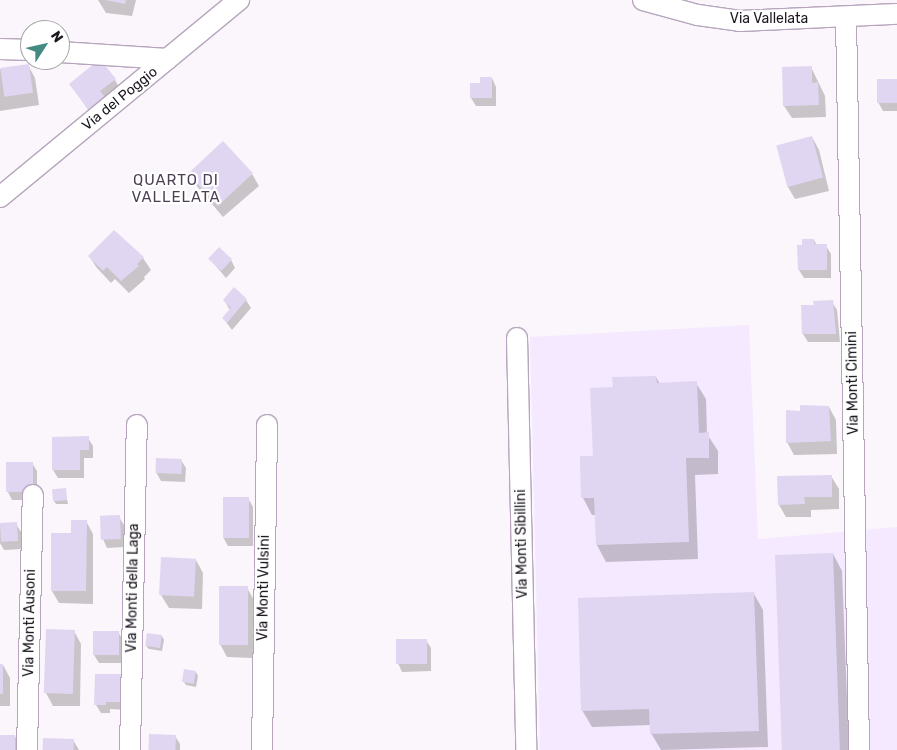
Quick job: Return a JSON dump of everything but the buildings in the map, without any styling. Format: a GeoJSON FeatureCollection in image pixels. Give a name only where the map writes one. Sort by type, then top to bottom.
{"type":"FeatureCollection","features":[{"type":"Feature","properties":{"kind":"street","name":"Via del Poggio"},"geometry":{"type":"LineString","coordinates":[[0,197],[239,0]]}},
{"type":"Feature","properties":{"kind":"street","name":"Via Vallelata"},"geometry":{"type":"LineString","coordinates":[[643,0],[693,14],[740,21],[897,14]]}},
{"type":"Feature","properties":{"kind":"street","name":"Via Monti Cimini"},"geometry":{"type":"LineString","coordinates":[[846,17],[859,750]]}},
{"type":"Feature","properties":{"kind":"street"},"geometry":{"type":"LineString","coordinates":[[0,49],[20,50]]}},
{"type":"Feature","properties":{"kind":"street"},"geometry":{"type":"LineString","coordinates":[[70,53],[168,59]]}},
{"type":"Feature","properties":{"kind":"street","name":"Via Monti Sibillini"},"geometry":{"type":"LineString","coordinates":[[517,338],[526,750]]}},
{"type":"Feature","properties":{"kind":"street","name":"Via Monti della Laga"},"geometry":{"type":"LineString","coordinates":[[130,750],[137,425]]}},
{"type":"Feature","properties":{"kind":"street","name":"Via Monti Vulsini"},"geometry":{"type":"LineString","coordinates":[[262,750],[267,425]]}},
{"type":"Feature","properties":{"kind":"street","name":"Via Monti Ausoni"},"geometry":{"type":"LineString","coordinates":[[27,750],[33,496]]}},
{"type":"Feature","properties":{"kind":"shaded area"},"geometry":{"type":"Polygon","coordinates":[[[749,325],[758,539],[897,527],[897,750],[540,750],[530,337],[749,325]]]}},
{"type":"Feature","properties":{"kind":"district","name":"QUARTO DI VALLELATA"},"geometry":{"type":"Point","coordinates":[176,188]}}]}
